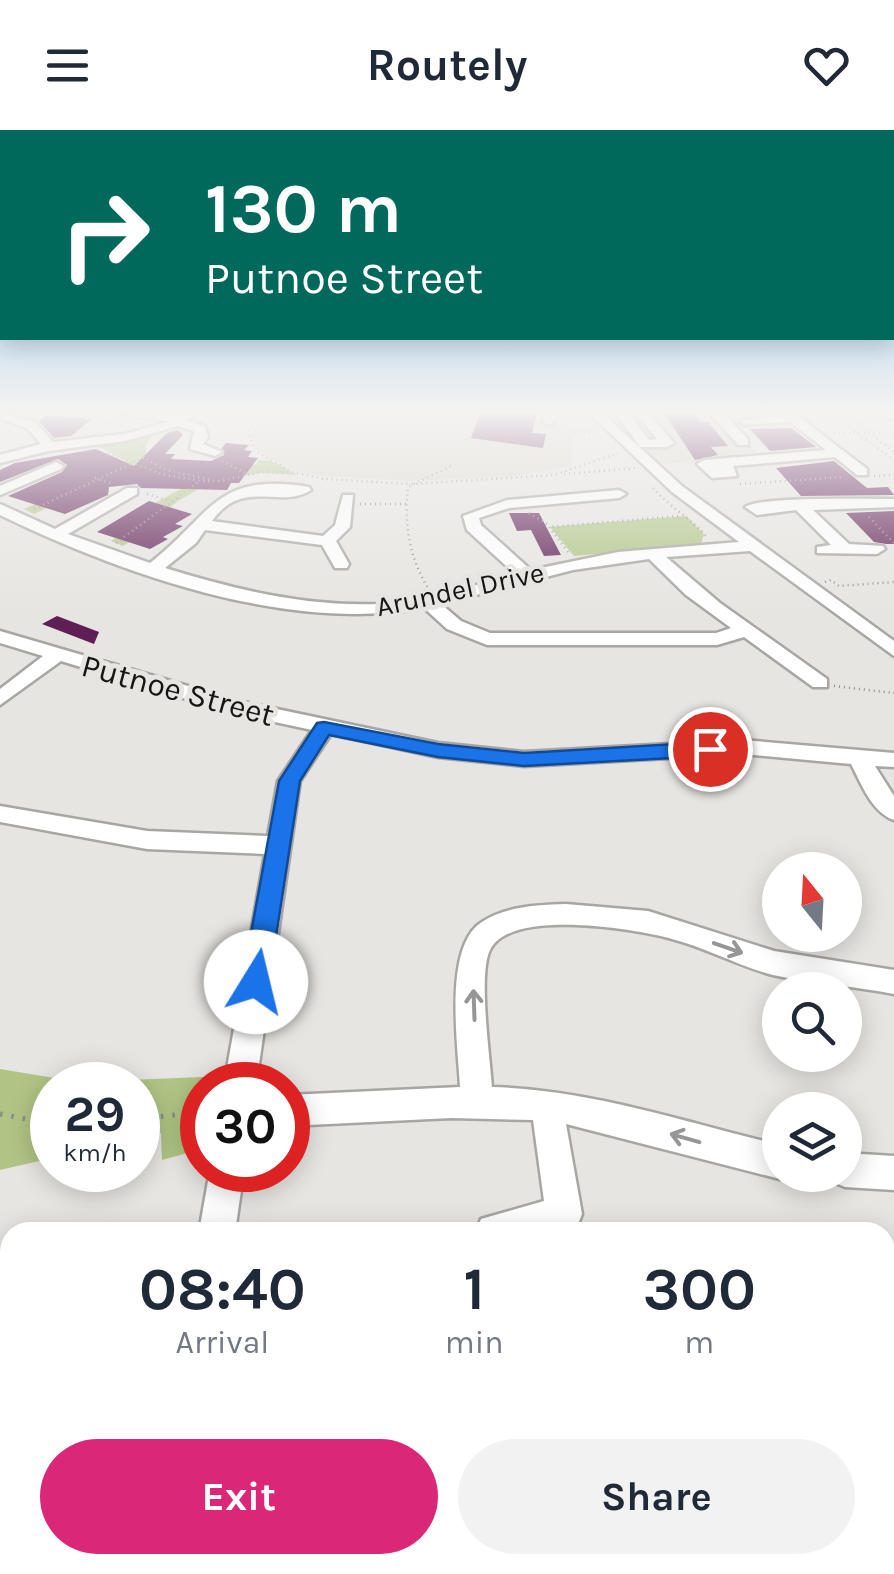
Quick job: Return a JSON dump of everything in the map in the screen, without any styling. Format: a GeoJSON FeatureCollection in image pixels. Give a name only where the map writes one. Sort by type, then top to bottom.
{"type":"FeatureCollection","features":[{"type":"Feature","properties":{"kind":"street"},"geometry":{"type":"LineString","coordinates":[[0,491],[24,480]]}},
{"type":"Feature","properties":{"kind":"street"},"geometry":{"type":"LineString","coordinates":[[662,480],[894,650]]}},
{"type":"Feature","properties":{"kind":"street"},"geometry":{"type":"LineString","coordinates":[[153,568],[173,556],[226,498],[254,490],[304,490]]}},
{"type":"Feature","properties":{"kind":"street"},"geometry":{"type":"LineString","coordinates":[[58,534],[132,492]]}},
{"type":"Feature","properties":{"kind":"street"},"geometry":{"type":"LineString","coordinates":[[527,576],[474,528],[471,516],[507,504],[619,494]]}},
{"type":"Feature","properties":{"kind":"street"},"geometry":{"type":"LineString","coordinates":[[327,542],[342,526],[348,501]]}},
{"type":"Feature","properties":{"kind":"street"},"geometry":{"type":"LineString","coordinates":[[757,510],[753,506],[894,503]]}},
{"type":"Feature","properties":{"kind":"street"},"geometry":{"type":"LineString","coordinates":[[798,504],[845,550]]}},
{"type":"Feature","properties":{"kind":"street","name":"Arundel Drive"},"geometry":{"type":"LineString","coordinates":[[7,513],[100,552],[153,568],[266,598],[335,609],[378,609],[432,600],[577,564],[755,546]]}},
{"type":"Feature","properties":{"kind":"street"},"geometry":{"type":"LineString","coordinates":[[203,525],[247,528],[327,542],[334,547],[341,564]]}},
{"type":"Feature","properties":{"kind":"street"},"geometry":{"type":"LineString","coordinates":[[823,550],[886,546]]}},
{"type":"Feature","properties":{"kind":"street"},"geometry":{"type":"LineString","coordinates":[[655,555],[697,598],[785,653],[820,684]]}},
{"type":"Feature","properties":{"kind":"street"},"geometry":{"type":"LineString","coordinates":[[432,600],[469,634],[508,642],[717,639],[748,630]]}},
{"type":"Feature","properties":{"kind":"street","name":"Putnoe Street"},"geometry":{"type":"LineString","coordinates":[[0,637],[55,656],[324,728],[438,750],[524,759],[743,746],[894,760]]}},
{"type":"Feature","properties":{"kind":"street"},"geometry":{"type":"LineString","coordinates":[[0,699],[55,656]]}},
{"type":"Feature","properties":{"kind":"street"},"geometry":{"type":"LineString","coordinates":[[244,1062],[290,781],[324,728]]}},
{"type":"Feature","properties":{"kind":"street"},"geometry":{"type":"LineString","coordinates":[[858,755],[894,812]]}},
{"type":"Feature","properties":{"kind":"street"},"geometry":{"type":"LineString","coordinates":[[0,814],[147,840],[277,845]]}},
{"type":"Feature","properties":{"kind":"street"},"geometry":{"type":"LineString","coordinates":[[477,1102],[473,968],[478,944],[489,930],[508,921],[592,915],[624,918],[667,926],[773,962],[894,982]]}},
{"type":"Feature","properties":{"kind":"street"},"geometry":{"type":"LineString","coordinates":[[310,1110],[477,1102],[548,1106],[602,1114],[762,1157]]}},
{"type":"Feature","properties":{"kind":"street"},"geometry":{"type":"LineString","coordinates":[[533,1222],[564,1214],[548,1106]]}},
{"type":"Feature","properties":{"kind":"street"},"geometry":{"type":"LineString","coordinates":[[862,1171],[894,1173]]}},
{"type":"Feature","properties":{"kind":"street"},"geometry":{"type":"LineString","coordinates":[[218,1222],[223,1192]]}},
{"type":"Feature","properties":{"kind":"path"},"geometry":{"type":"LineString","coordinates":[[7,513],[89,480]]}},
{"type":"Feature","properties":{"kind":"path"},"geometry":{"type":"LineString","coordinates":[[100,552],[126,538],[201,480]]}},
{"type":"Feature","properties":{"kind":"path"},"geometry":{"type":"LineString","coordinates":[[348,480],[411,484],[468,480]]}},
{"type":"Feature","properties":{"kind":"path"},"geometry":{"type":"LineString","coordinates":[[411,484],[419,480]]}},
{"type":"Feature","properties":{"kind":"path"},"geometry":{"type":"LineString","coordinates":[[653,480],[679,516]]}},
{"type":"Feature","properties":{"kind":"path"},"geometry":{"type":"LineString","coordinates":[[740,484],[788,480]]}},
{"type":"Feature","properties":{"kind":"path"},"geometry":{"type":"LineString","coordinates":[[411,484],[405,517],[419,576],[432,600]]}},
{"type":"Feature","properties":{"kind":"path"},"geometry":{"type":"LineString","coordinates":[[132,492],[171,501]]}},
{"type":"Feature","properties":{"kind":"path"},"geometry":{"type":"LineString","coordinates":[[348,501],[406,504]]}},
{"type":"Feature","properties":{"kind":"path"},"geometry":{"type":"LineString","coordinates":[[855,503],[886,546]]}},
{"type":"Feature","properties":{"kind":"path"},"geometry":{"type":"LineString","coordinates":[[577,564],[548,526],[688,516],[706,535],[702,551]]}},
{"type":"Feature","properties":{"kind":"path"},"geometry":{"type":"LineString","coordinates":[[811,586],[832,580],[839,586],[894,582]]}},
{"type":"Feature","properties":{"kind":"path"},"geometry":{"type":"LineString","coordinates":[[820,684],[894,693]]}},
{"type":"Feature","properties":{"kind":"path"},"geometry":{"type":"LineString","coordinates":[[0,1114],[30,1120]]}},
{"type":"Feature","properties":{"kind":"green space"},"geometry":{"type":"Polygon","coordinates":[[[85,480],[104,480],[34,514],[24,509],[85,480]]]}},
{"type":"Feature","properties":{"kind":"green space"},"geometry":{"type":"Polygon","coordinates":[[[173,480],[214,480],[204,482],[123,546],[111,541],[160,505],[155,503],[186,486],[173,480]]]}},
{"type":"Feature","properties":{"kind":"green space"},"geometry":{"type":"Polygon","coordinates":[[[686,516],[704,534],[701,544],[574,556],[550,527],[686,516]]]}},
{"type":"Feature","properties":{"kind":"green space"},"geometry":{"type":"Polygon","coordinates":[[[0,1069],[30,1074],[30,1163],[0,1170],[0,1069]]]}},
{"type":"Feature","properties":{"kind":"green space"},"geometry":{"type":"Polygon","coordinates":[[[180,1078],[180,1155],[162,1160],[160,1079],[180,1078]]]}},
{"type":"Feature","properties":{"kind":"building"},"geometry":{"type":"Polygon","coordinates":[[[43,480],[241,480],[231,483],[227,490],[141,488],[137,484],[109,487],[108,495],[65,514],[8,496],[43,480]]]}},
{"type":"Feature","properties":{"kind":"building"},"geometry":{"type":"Polygon","coordinates":[[[787,480],[858,480],[867,488],[888,487],[894,495],[801,496],[787,480]]]}},
{"type":"Feature","properties":{"kind":"building"},"geometry":{"type":"Polygon","coordinates":[[[149,501],[192,514],[175,524],[183,526],[163,537],[168,539],[150,549],[97,532],[149,501]]]}},
{"type":"Feature","properties":{"kind":"building"},"geometry":{"type":"Polygon","coordinates":[[[894,511],[894,544],[874,542],[846,513],[894,511]]]}},
{"type":"Feature","properties":{"kind":"building"},"geometry":{"type":"Polygon","coordinates":[[[509,513],[539,513],[561,555],[544,556],[531,530],[517,531],[509,513]]]}},
{"type":"Feature","properties":{"kind":"building"},"geometry":{"type":"Polygon","coordinates":[[[57,616],[99,632],[94,644],[42,624],[57,616]]]}},
{"type":"Feature","properties":{"kind":"route"},"geometry":{"type":"LineString","coordinates":[[256,982],[290,781],[300,758],[324,728],[438,750],[524,759],[710,749]]}}]}
